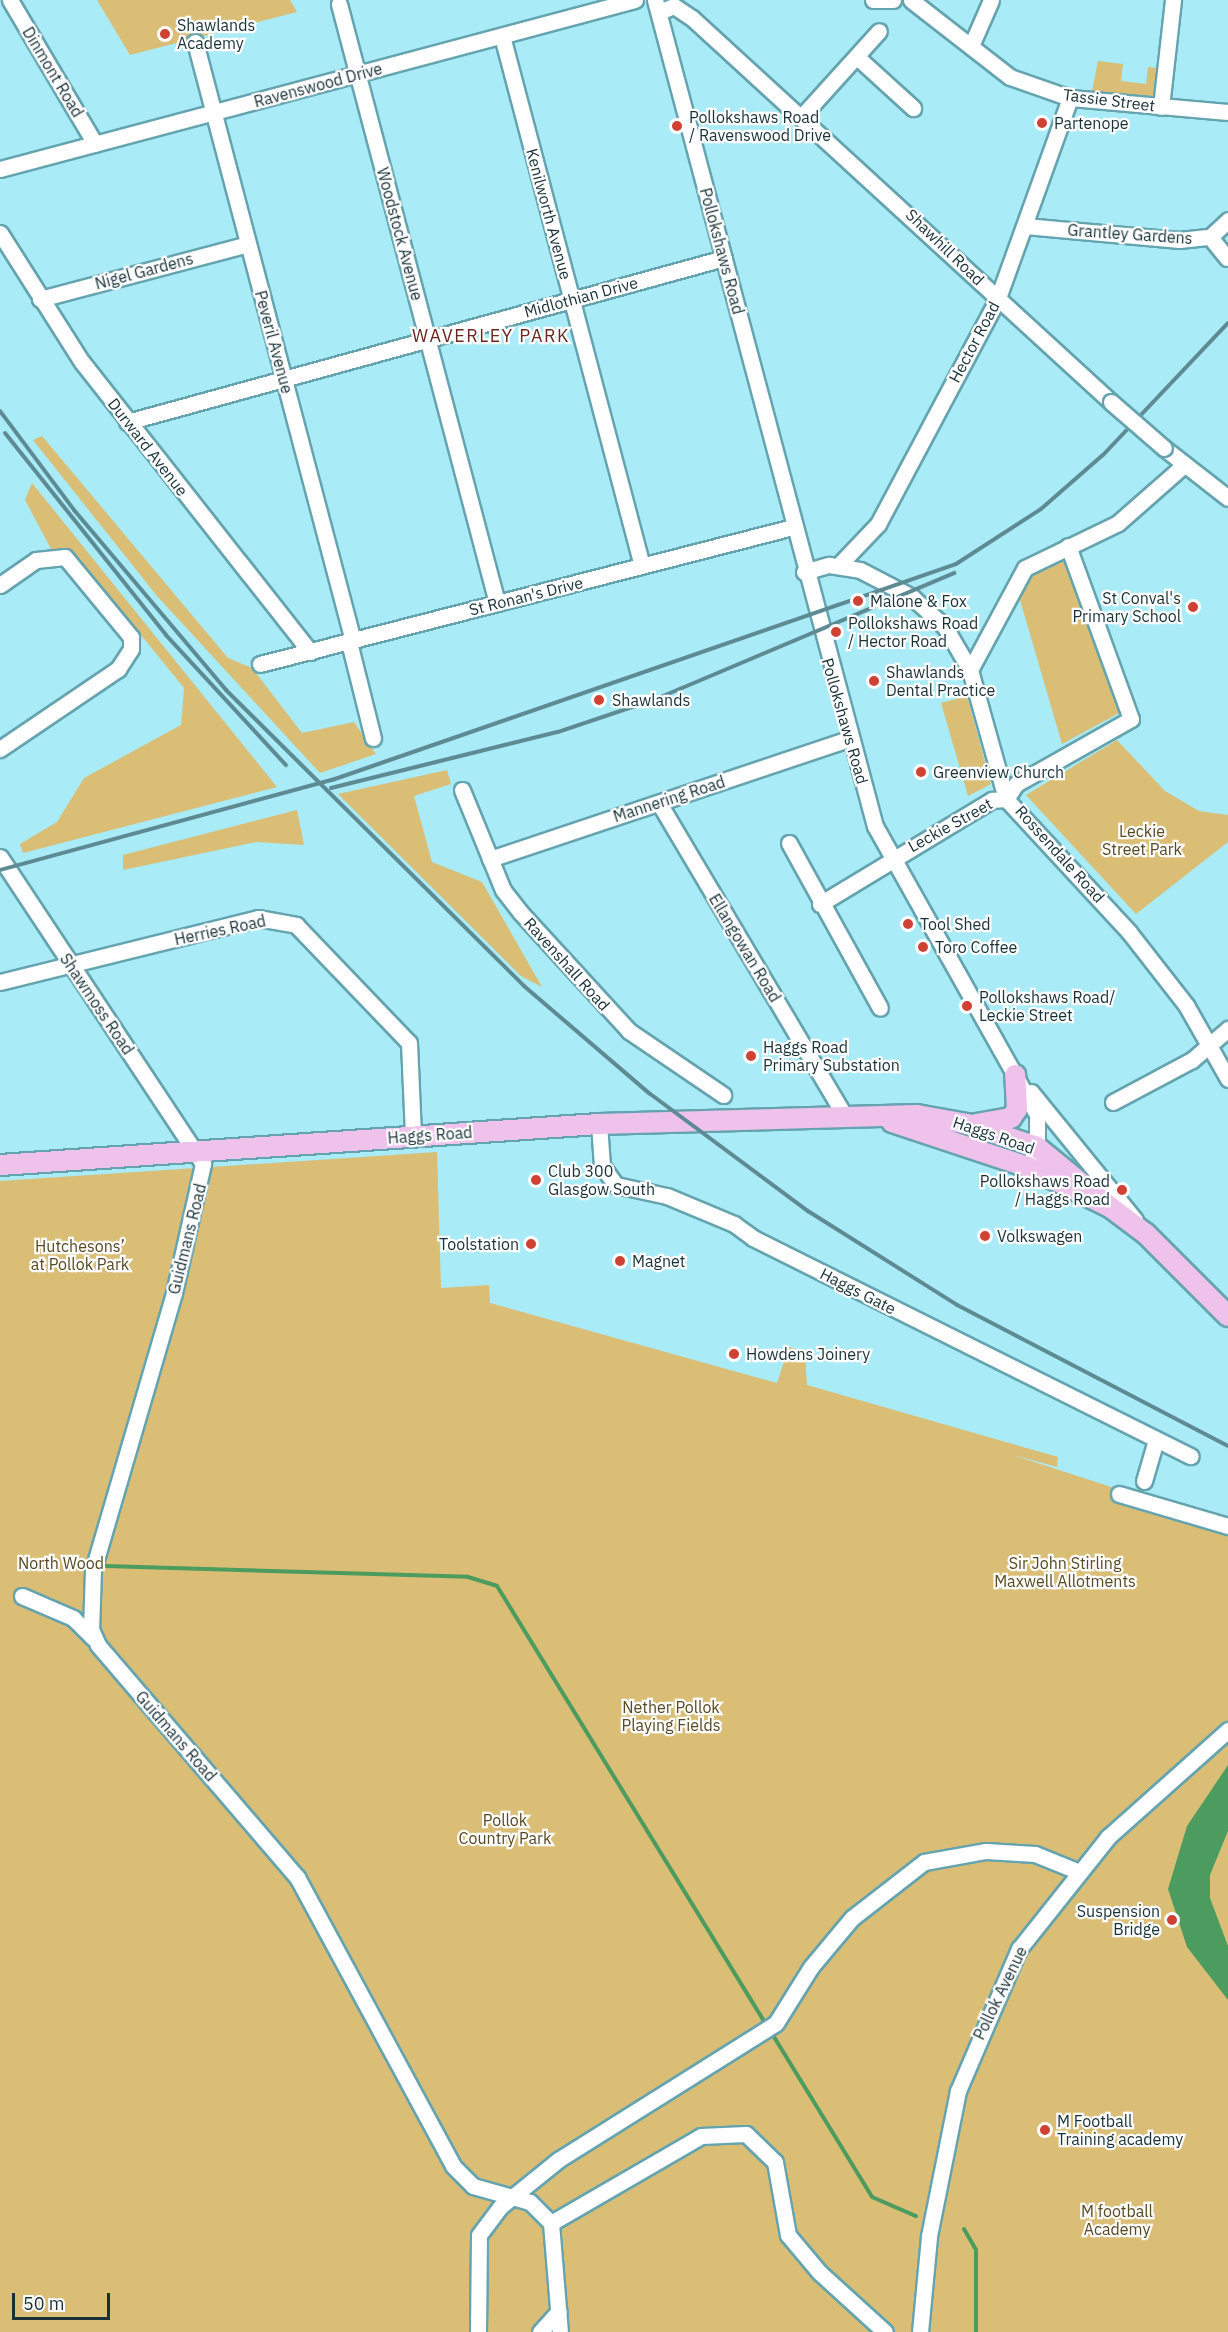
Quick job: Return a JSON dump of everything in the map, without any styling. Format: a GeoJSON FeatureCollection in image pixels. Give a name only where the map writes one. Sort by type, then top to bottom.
{"type":"FeatureCollection","features":[{"type":"Feature","properties":{"kind":"main road"},"geometry":{"type":"LineString","coordinates":[[968,1124],[1011,1118],[1017,1109],[1015,1075]]}},
{"type":"Feature","properties":{"kind":"main road","name":"Haggs Road"},"geometry":{"type":"LineString","coordinates":[[0,1165],[599,1124],[852,1114],[916,1115],[968,1124],[1036,1148],[1110,1207]]}},
{"type":"Feature","properties":{"kind":"main road","name":"Haggs Road"},"geometry":{"type":"LineString","coordinates":[[852,1114],[957,1140],[1028,1167]]}},
{"type":"Feature","properties":{"kind":"main road"},"geometry":{"type":"LineString","coordinates":[[1028,1167],[1110,1207],[1146,1234],[1228,1316]]}},
{"type":"Feature","properties":{"kind":"street","name":"Dinmont Road"},"geometry":{"type":"LineString","coordinates":[[10,0],[95,144]]}},
{"type":"Feature","properties":{"kind":"street","name":"Ravenswood Drive"},"geometry":{"type":"LineString","coordinates":[[0,169],[635,0]]}},
{"type":"Feature","properties":{"kind":"street"},"geometry":{"type":"LineString","coordinates":[[873,0],[893,0]]}},
{"type":"Feature","properties":{"kind":"street","name":"Tassie Street"},"geometry":{"type":"LineString","coordinates":[[911,0],[1010,77],[1070,98],[1228,112]]}},
{"type":"Feature","properties":{"kind":"street"},"geometry":{"type":"LineString","coordinates":[[970,46],[991,0]]}},
{"type":"Feature","properties":{"kind":"street"},"geometry":{"type":"LineString","coordinates":[[1161,106],[1173,0]]}},
{"type":"Feature","properties":{"kind":"street","name":"Woodstock Avenue"},"geometry":{"type":"LineString","coordinates":[[339,4],[497,603]]}},
{"type":"Feature","properties":{"kind":"street","name":"Shawhill Road"},"geometry":{"type":"LineString","coordinates":[[657,6],[682,10],[803,115],[1111,402],[1184,465],[1228,498]]}},
{"type":"Feature","properties":{"kind":"street","name":"Pollokshaws Road"},"geometry":{"type":"LineString","coordinates":[[657,6],[848,739],[891,858],[1037,1115],[1036,1148],[1028,1167]]}},
{"type":"Feature","properties":{"kind":"street"},"geometry":{"type":"LineString","coordinates":[[803,115],[879,31]]}},
{"type":"Feature","properties":{"kind":"street","name":"Kenilworth Avenue"},"geometry":{"type":"LineString","coordinates":[[502,36],[642,566]]}},
{"type":"Feature","properties":{"kind":"street","name":"Peveril Avenue"},"geometry":{"type":"LineString","coordinates":[[195,42],[284,378],[373,738]]}},
{"type":"Feature","properties":{"kind":"street"},"geometry":{"type":"LineString","coordinates":[[857,57],[913,108]]}},
{"type":"Feature","properties":{"kind":"street","name":"Hector Road"},"geometry":{"type":"LineString","coordinates":[[838,566],[878,524],[998,298],[1070,98]]}},
{"type":"Feature","properties":{"kind":"street","name":"Grantley Gardens"},"geometry":{"type":"LineString","coordinates":[[1025,226],[1179,240],[1210,237],[1228,220]]}},
{"type":"Feature","properties":{"kind":"street","name":"Durward Avenue"},"geometry":{"type":"LineString","coordinates":[[0,233],[40,298],[127,422],[310,652]]}},
{"type":"Feature","properties":{"kind":"street"},"geometry":{"type":"LineString","coordinates":[[1210,237],[1227,258]]}},
{"type":"Feature","properties":{"kind":"street","name":"Nigel Gardens"},"geometry":{"type":"LineString","coordinates":[[40,298],[248,244]]}},
{"type":"Feature","properties":{"kind":"street","name":"Midlothian Drive"},"geometry":{"type":"LineString","coordinates":[[127,422],[724,258]]}},
{"type":"Feature","properties":{"kind":"street"},"geometry":{"type":"LineString","coordinates":[[970,670],[1017,578],[1036,559],[1118,523],[1184,465]]}},
{"type":"Feature","properties":{"kind":"street","name":"St Ronan's Drive"},"geometry":{"type":"LineString","coordinates":[[260,664],[793,527]]}},
{"type":"Feature","properties":{"kind":"street","name":"Leckie Street"},"geometry":{"type":"LineString","coordinates":[[820,904],[891,858],[992,800],[1006,799],[1016,784],[1131,719],[1068,546]]}},
{"type":"Feature","properties":{"kind":"street"},"geometry":{"type":"LineString","coordinates":[[0,585],[36,560],[65,557],[130,637],[131,649],[118,669],[0,749]]}},
{"type":"Feature","properties":{"kind":"street","name":"Rossendale Road"},"geometry":{"type":"LineString","coordinates":[[804,572],[838,566],[870,574],[912,597],[945,627],[970,670],[1006,799],[1129,932],[1210,1044],[1228,1078]]}},
{"type":"Feature","properties":{"kind":"street","name":"Mannering Road"},"geometry":{"type":"LineString","coordinates":[[490,859],[848,739]]}},
{"type":"Feature","properties":{"kind":"street","name":"Ravenshall Road"},"geometry":{"type":"LineString","coordinates":[[462,790],[503,890],[521,913],[628,1031],[723,1095]]}},
{"type":"Feature","properties":{"kind":"street","name":"Ellangowan Road"},"geometry":{"type":"LineString","coordinates":[[659,803],[832,1093],[852,1114]]}},
{"type":"Feature","properties":{"kind":"street"},"geometry":{"type":"LineString","coordinates":[[789,843],[820,904],[880,1008]]}},
{"type":"Feature","properties":{"kind":"street","name":"Shawmoss Road"},"geometry":{"type":"LineString","coordinates":[[0,857],[195,1150]]}},
{"type":"Feature","properties":{"kind":"street","name":"Herries Road"},"geometry":{"type":"LineString","coordinates":[[0,982],[258,918],[285,921],[303,929],[409,1044],[413,1136]]}},
{"type":"Feature","properties":{"kind":"street"},"geometry":{"type":"LineString","coordinates":[[1113,1102],[1192,1060],[1228,1029]]}},
{"type":"Feature","properties":{"kind":"street"},"geometry":{"type":"LineString","coordinates":[[1015,1075],[1146,1234]]}},
{"type":"Feature","properties":{"kind":"street","name":"Haggs Gate"},"geometry":{"type":"LineString","coordinates":[[599,1124],[602,1166],[616,1185],[667,1196],[734,1224],[753,1238],[1191,1456]]}},
{"type":"Feature","properties":{"kind":"street","name":"Guidmans Road"},"geometry":{"type":"LineString","coordinates":[[195,1150],[204,1174],[93,1570],[89,1606],[98,1645],[297,1877],[453,2166],[473,2186],[513,2195],[540,2208],[551,2223]]}},
{"type":"Feature","properties":{"kind":"street"},"geometry":{"type":"LineString","coordinates":[[1144,1481],[1156,1440]]}},
{"type":"Feature","properties":{"kind":"street"},"geometry":{"type":"LineString","coordinates":[[1119,1494],[1228,1526]]}},
{"type":"Feature","properties":{"kind":"street"},"geometry":{"type":"LineString","coordinates":[[22,1596],[73,1618],[98,1645]]}},
{"type":"Feature","properties":{"kind":"street","name":"Pollok Avenue"},"geometry":{"type":"LineString","coordinates":[[920,2332],[929,2236],[958,2091],[1019,1949],[1077,1871],[1154,1791],[1228,1730]]}},
{"type":"Feature","properties":{"kind":"street"},"geometry":{"type":"LineString","coordinates":[[478,2332],[479,2235],[513,2195],[558,2160],[776,2023],[811,1966],[852,1918],[924,1862],[986,1851],[1035,1854],[1077,1871]]}},
{"type":"Feature","properties":{"kind":"street"},"geometry":{"type":"LineString","coordinates":[[560,2332],[551,2223],[701,2136],[746,2134],[775,2162],[788,2235],[819,2272],[885,2332]]}},
{"type":"Feature","properties":{"kind":"street"},"geometry":{"type":"LineString","coordinates":[[540,2332],[559,2311]]}},
{"type":"Feature","properties":{"kind":"green space","name":"Shawlands Academy"},"geometry":{"type":"Polygon","coordinates":[[[97,0],[290,0],[297,12],[130,55],[97,0]]]}},
{"type":"Feature","properties":{"kind":"green space"},"geometry":{"type":"Polygon","coordinates":[[[1098,61],[1123,64],[1121,81],[1146,84],[1148,67],[1156,68],[1153,96],[1092,91],[1098,61]]]}},
{"type":"Feature","properties":{"kind":"green space"},"geometry":{"type":"Polygon","coordinates":[[[42,436],[228,658],[252,668],[302,733],[354,722],[376,754],[320,773],[157,596],[33,440],[42,436]]]}},
{"type":"Feature","properties":{"kind":"green space"},"geometry":{"type":"Polygon","coordinates":[[[32,483],[277,787],[23,853],[20,844],[57,822],[84,778],[181,725],[184,688],[73,551],[51,549],[25,500],[32,483]]]}},
{"type":"Feature","properties":{"kind":"green space"},"geometry":{"type":"Polygon","coordinates":[[[1065,557],[1123,711],[1062,744],[1020,600],[1027,578],[1065,557]]]}},
{"type":"Feature","properties":{"kind":"green space"},"geometry":{"type":"Polygon","coordinates":[[[967,696],[991,784],[968,796],[941,703],[967,696]]]}},
{"type":"Feature","properties":{"kind":"green space","name":"Leckie Street Park"},"geometry":{"type":"Polygon","coordinates":[[[1117,740],[1165,791],[1199,811],[1228,815],[1228,842],[1136,914],[1026,795],[1117,740]]]}},
{"type":"Feature","properties":{"kind":"green space"},"geometry":{"type":"Polygon","coordinates":[[[447,770],[451,784],[414,796],[432,862],[482,882],[542,987],[521,976],[338,794],[447,770]]]}},
{"type":"Feature","properties":{"kind":"green space"},"geometry":{"type":"Polygon","coordinates":[[[297,810],[304,845],[256,842],[123,870],[123,855],[297,810]]]}},
{"type":"Feature","properties":{"kind":"green space","name":"Pollok Country Park"},"geometry":{"type":"Polygon","coordinates":[[[437,1152],[441,1288],[489,1285],[490,1303],[777,1383],[789,1347],[805,1352],[807,1385],[1058,1457],[1057,1467],[1013,1455],[1228,1525],[1228,2332],[0,2332],[0,1181],[437,1152]]]}},
{"type":"Feature","properties":{"kind":"shaded area"},"geometry":{"type":"Polygon","coordinates":[[[1228,1765],[1228,1831],[1210,1875],[1210,1898],[1228,1946],[1228,2000],[1187,1947],[1168,1889],[1187,1826],[1228,1765]]]}},
{"type":"Feature","properties":{"kind":"waterway"},"geometry":{"type":"LineString","coordinates":[[106,1566],[468,1577],[497,1586],[767,2026]]}},
{"type":"Feature","properties":{"kind":"waterway"},"geometry":{"type":"LineString","coordinates":[[771,2032],[872,2197],[916,2216]]}},
{"type":"Feature","properties":{"kind":"waterway"},"geometry":{"type":"LineString","coordinates":[[964,2229],[976,2250],[976,2332]]}},
{"type":"Feature","properties":{"kind":"railway"},"geometry":{"type":"LineString","coordinates":[[0,870],[332,780],[956,564],[1041,509],[1103,455],[1228,323]]}},
{"type":"Feature","properties":{"kind":"railway"},"geometry":{"type":"LineString","coordinates":[[0,411],[74,510],[226,690],[524,986],[649,1093],[808,1211],[957,1305],[1228,1446]]}},
{"type":"Feature","properties":{"kind":"railway"},"geometry":{"type":"LineString","coordinates":[[5,433],[166,635],[286,765]]}},
{"type":"Feature","properties":{"kind":"railway"},"geometry":{"type":"LineString","coordinates":[[331,788],[558,732],[656,699],[954,573]]}},
{"type":"Feature","properties":{"kind":"place","name":"Shawlands Academy"},"geometry":{"type":"Point","coordinates":[165,34]}},
{"type":"Feature","properties":{"kind":"place","name":"Partenope"},"geometry":{"type":"Point","coordinates":[1042,123]}},
{"type":"Feature","properties":{"kind":"place","name":"Pollokshaws Road / Ravenswood Drive"},"geometry":{"type":"Point","coordinates":[677,126]}},
{"type":"Feature","properties":{"kind":"place","name":"Malone & Fox"},"geometry":{"type":"Point","coordinates":[858,601]}},
{"type":"Feature","properties":{"kind":"place","name":"St Conval's Primary School"},"geometry":{"type":"Point","coordinates":[1193,607]}},
{"type":"Feature","properties":{"kind":"place","name":"Pollokshaws Road / Hector Road"},"geometry":{"type":"Point","coordinates":[836,632]}},
{"type":"Feature","properties":{"kind":"place","name":"Shawlands Dental Practice"},"geometry":{"type":"Point","coordinates":[874,681]}},
{"type":"Feature","properties":{"kind":"place","name":"Shawlands"},"geometry":{"type":"Point","coordinates":[599,700]}},
{"type":"Feature","properties":{"kind":"place","name":"Greenview Church"},"geometry":{"type":"Point","coordinates":[921,772]}},
{"type":"Feature","properties":{"kind":"place","name":"Tool Shed"},"geometry":{"type":"Point","coordinates":[908,924]}},
{"type":"Feature","properties":{"kind":"place","name":"Toro Coffee"},"geometry":{"type":"Point","coordinates":[923,947]}},
{"type":"Feature","properties":{"kind":"place","name":"Pollokshaws Road/ Leckie Street"},"geometry":{"type":"Point","coordinates":[967,1006]}},
{"type":"Feature","properties":{"kind":"place","name":"Haggs Road Primary Substation"},"geometry":{"type":"Point","coordinates":[751,1056]}},
{"type":"Feature","properties":{"kind":"place","name":"Club 300 Glasgow South"},"geometry":{"type":"Point","coordinates":[536,1180]}},
{"type":"Feature","properties":{"kind":"place","name":"Pollokshaws Road / Haggs Road"},"geometry":{"type":"Point","coordinates":[1122,1190]}},
{"type":"Feature","properties":{"kind":"place","name":"Volkswagen"},"geometry":{"type":"Point","coordinates":[985,1236]}},
{"type":"Feature","properties":{"kind":"place","name":"Toolstation"},"geometry":{"type":"Point","coordinates":[531,1244]}},
{"type":"Feature","properties":{"kind":"place","name":"Magnet"},"geometry":{"type":"Point","coordinates":[620,1261]}},
{"type":"Feature","properties":{"kind":"place","name":"Howdens Joinery"},"geometry":{"type":"Point","coordinates":[734,1354]}},
{"type":"Feature","properties":{"kind":"place","name":"Suspension Bridge"},"geometry":{"type":"Point","coordinates":[1172,1920]}},
{"type":"Feature","properties":{"kind":"place","name":"M Football Training academy"},"geometry":{"type":"Point","coordinates":[1045,2130]}},
{"type":"Feature","properties":{"kind":"district","name":"WAVERLEY PARK"},"geometry":{"type":"Point","coordinates":[491,336]}},
{"type":"Feature","properties":{"kind":"park label","name":"Hutchesons’ at Pollok Park"},"geometry":{"type":"Point","coordinates":[80,1255]}},
{"type":"Feature","properties":{"kind":"park label","name":"North Wood"},"geometry":{"type":"Point","coordinates":[61,1563]}},
{"type":"Feature","properties":{"kind":"park label","name":"Sir John Stirling Maxwell Allotments"},"geometry":{"type":"Point","coordinates":[1065,1572]}},
{"type":"Feature","properties":{"kind":"park label","name":"Nether Pollok Playing Fields"},"geometry":{"type":"Point","coordinates":[671,1716]}},
{"type":"Feature","properties":{"kind":"park label","name":"M football Academy"},"geometry":{"type":"Point","coordinates":[1117,2220]}}]}
